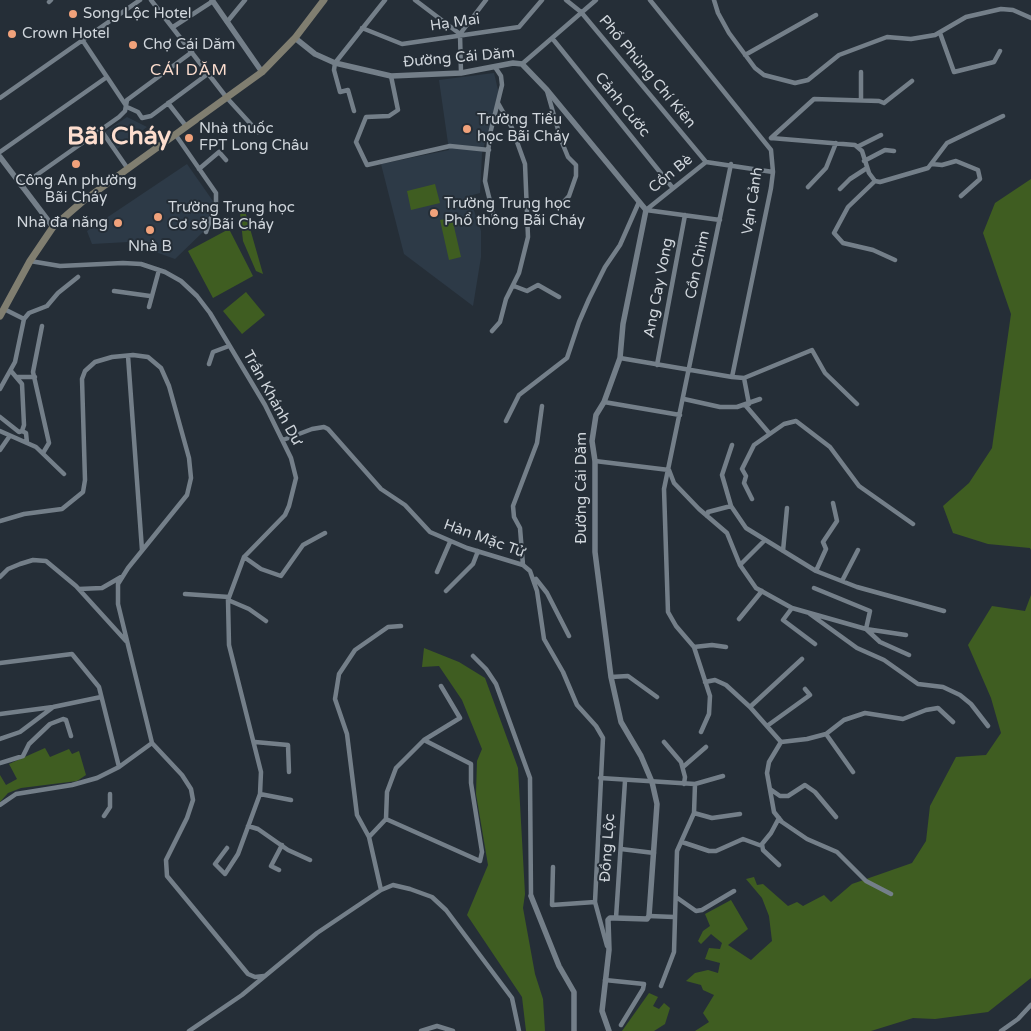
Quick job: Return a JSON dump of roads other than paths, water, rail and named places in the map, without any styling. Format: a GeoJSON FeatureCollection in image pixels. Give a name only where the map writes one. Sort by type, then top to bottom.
{"type":"FeatureCollection","features":[{"type":"Feature","properties":{"kind":"main road"},"geometry":{"type":"LineString","coordinates":[[2,312],[30,261],[52,227],[83,201],[262,72],[295,38],[324,0]]}},
{"type":"Feature","properties":{"kind":"street"},"geometry":{"type":"LineString","coordinates":[[0,98],[140,0]]}},
{"type":"Feature","properties":{"kind":"street"},"geometry":{"type":"LineString","coordinates":[[151,0],[227,98],[258,132]]}},
{"type":"Feature","properties":{"kind":"street"},"geometry":{"type":"LineString","coordinates":[[173,27],[212,0],[262,72]]}},
{"type":"Feature","properties":{"kind":"street"},"geometry":{"type":"LineString","coordinates":[[227,22],[244,0]]}},
{"type":"Feature","properties":{"kind":"street"},"geometry":{"type":"LineString","coordinates":[[354,112],[348,90],[340,92],[334,70],[335,63],[384,0]]}},
{"type":"Feature","properties":{"kind":"street"},"geometry":{"type":"LineString","coordinates":[[416,0],[460,34]]}},
{"type":"Feature","properties":{"kind":"street"},"geometry":{"type":"LineString","coordinates":[[461,73],[460,34],[485,0]]}},
{"type":"Feature","properties":{"kind":"street","name":"Hạ Mai"},"geometry":{"type":"LineString","coordinates":[[362,28],[402,44],[460,34],[519,27],[542,0]]}},
{"type":"Feature","properties":{"kind":"street","name":"Phố Phùng Chí Kiên"},"geometry":{"type":"LineString","coordinates":[[566,0],[581,12],[706,162]]}},
{"type":"Feature","properties":{"kind":"street"},"geometry":{"type":"LineString","coordinates":[[522,64],[596,0]]}},
{"type":"Feature","properties":{"kind":"street","name":"Vạn Cảnh"},"geometry":{"type":"LineString","coordinates":[[650,0],[771,150],[773,172],[732,377]]}},
{"type":"Feature","properties":{"kind":"street"},"geometry":{"type":"LineString","coordinates":[[714,0],[722,20],[754,68],[764,75],[795,84],[808,80],[839,55],[887,37],[911,39],[940,33],[966,17],[983,12],[1013,10],[1031,18]]}},
{"type":"Feature","properties":{"kind":"street"},"geometry":{"type":"LineString","coordinates":[[745,55],[816,15]]}},
{"type":"Feature","properties":{"kind":"street"},"geometry":{"type":"LineString","coordinates":[[940,33],[954,72],[994,62],[1000,51]]}},
{"type":"Feature","properties":{"kind":"street","name":"Đường Cái Dăm"},"geometry":{"type":"LineString","coordinates":[[295,38],[315,54],[335,63],[391,76],[461,73],[513,63],[522,64],[547,90],[646,210],[623,324],[620,358],[604,402],[596,415],[592,441],[595,461],[595,552],[611,677],[621,722],[641,756],[652,782],[657,804],[649,916]]}},
{"type":"Feature","properties":{"kind":"street","name":"Cảnh Cước"},"geometry":{"type":"LineString","coordinates":[[552,38],[672,187]]}},
{"type":"Feature","properties":{"kind":"street"},"geometry":{"type":"LineString","coordinates":[[83,41],[127,107],[144,118],[209,73]]}},
{"type":"Feature","properties":{"kind":"street"},"geometry":{"type":"LineString","coordinates":[[21,186],[119,117],[127,107],[127,100],[192,52]]}},
{"type":"Feature","properties":{"kind":"street"},"geometry":{"type":"LineString","coordinates":[[495,67],[501,76],[502,85],[490,134],[485,189],[495,221]]}},
{"type":"Feature","properties":{"kind":"street"},"geometry":{"type":"LineString","coordinates":[[861,72],[861,100]]}},
{"type":"Feature","properties":{"kind":"street"},"geometry":{"type":"LineString","coordinates":[[391,76],[398,110],[389,116],[366,117],[356,142],[367,165],[450,146],[489,150]]}},
{"type":"Feature","properties":{"kind":"street"},"geometry":{"type":"LineString","coordinates":[[0,152],[107,77]]}},
{"type":"Feature","properties":{"kind":"street"},"geometry":{"type":"LineString","coordinates":[[766,142],[814,99],[861,100],[885,103],[912,81]]}},
{"type":"Feature","properties":{"kind":"street"},"geometry":{"type":"LineString","coordinates":[[547,90],[561,140],[568,157],[576,165],[576,176],[569,196],[559,207]]}},
{"type":"Feature","properties":{"kind":"street"},"geometry":{"type":"LineString","coordinates":[[168,103],[186,126]]}},
{"type":"Feature","properties":{"kind":"street"},"geometry":{"type":"LineString","coordinates":[[492,331],[500,322],[506,299],[514,286],[528,237],[528,190],[524,164],[519,145],[498,104]]}},
{"type":"Feature","properties":{"kind":"street"},"geometry":{"type":"LineString","coordinates":[[932,164],[947,143],[1003,116]]}},
{"type":"Feature","properties":{"kind":"street"},"geometry":{"type":"LineString","coordinates":[[101,130],[128,169]]}},
{"type":"Feature","properties":{"kind":"street"},"geometry":{"type":"LineString","coordinates":[[175,134],[216,193],[216,203],[206,232]]}},
{"type":"Feature","properties":{"kind":"street"},"geometry":{"type":"LineString","coordinates":[[771,138],[836,142],[859,146],[882,135]]}},
{"type":"Feature","properties":{"kind":"street"},"geometry":{"type":"LineString","coordinates":[[808,187],[826,168],[836,142]]}},
{"type":"Feature","properties":{"kind":"street"},"geometry":{"type":"LineString","coordinates":[[859,146],[867,168],[875,181]]}},
{"type":"Feature","properties":{"kind":"street"},"geometry":{"type":"LineString","coordinates":[[864,161],[885,150],[894,151]]}},
{"type":"Feature","properties":{"kind":"street"},"geometry":{"type":"LineString","coordinates":[[199,168],[219,152],[226,160]]}},
{"type":"Feature","properties":{"kind":"street"},"geometry":{"type":"LineString","coordinates":[[0,157],[52,227]]}},
{"type":"Feature","properties":{"kind":"street"},"geometry":{"type":"LineString","coordinates":[[875,181],[880,182],[904,176],[932,164],[942,165],[956,161],[978,170],[980,179],[961,196]]}},
{"type":"Feature","properties":{"kind":"street","name":"Cồn Bè"},"geometry":{"type":"LineString","coordinates":[[646,210],[672,187],[706,162],[731,164],[773,172]]}},
{"type":"Feature","properties":{"kind":"street","name":"Cồn Chìm"},"geometry":{"type":"LineString","coordinates":[[694,647],[676,626],[668,612],[663,501],[731,164]]}},
{"type":"Feature","properties":{"kind":"street"},"geometry":{"type":"LineString","coordinates":[[840,189],[850,179],[867,168]]}},
{"type":"Feature","properties":{"kind":"street"},"geometry":{"type":"LineString","coordinates":[[875,181],[848,207],[834,233],[843,242],[873,250],[895,260]]}},
{"type":"Feature","properties":{"kind":"street"},"geometry":{"type":"LineString","coordinates":[[506,421],[519,395],[567,358],[589,298],[620,245],[638,202]]}},
{"type":"Feature","properties":{"kind":"street"},"geometry":{"type":"LineString","coordinates":[[646,210],[720,220]]}},
{"type":"Feature","properties":{"kind":"street","name":"Ang Cay Vong"},"geometry":{"type":"LineString","coordinates":[[657,365],[685,215]]}},
{"type":"Feature","properties":{"kind":"street","name":"Trần Khánh Dư"},"geometry":{"type":"LineString","coordinates":[[30,261],[60,266],[123,262],[141,264],[159,270],[181,281],[197,296],[229,346],[283,440],[296,478],[285,515],[244,557],[228,599],[229,645],[255,742],[261,772],[260,794],[238,854],[225,874],[215,864],[226,848]]}},
{"type":"Feature","properties":{"kind":"street"},"geometry":{"type":"LineString","coordinates":[[149,307],[150,296],[159,270]]}},
{"type":"Feature","properties":{"kind":"street"},"geometry":{"type":"LineString","coordinates":[[0,390],[11,371],[24,319],[29,313],[47,306],[58,293],[78,277]]}},
{"type":"Feature","properties":{"kind":"street"},"geometry":{"type":"LineString","coordinates":[[514,286],[527,291],[538,285],[559,297]]}},
{"type":"Feature","properties":{"kind":"street"},"geometry":{"type":"LineString","coordinates":[[114,291],[150,296]]}},
{"type":"Feature","properties":{"kind":"street"},"geometry":{"type":"LineString","coordinates":[[2,312],[24,319]]}},
{"type":"Feature","properties":{"kind":"street"},"geometry":{"type":"LineString","coordinates":[[42,326],[33,372],[49,443],[43,453]]}},
{"type":"Feature","properties":{"kind":"street"},"geometry":{"type":"LineString","coordinates":[[209,364],[214,352],[229,346]]}},
{"type":"Feature","properties":{"kind":"street"},"geometry":{"type":"LineString","coordinates":[[620,358],[689,371],[744,378],[812,350],[825,373],[857,404]]}},
{"type":"Feature","properties":{"kind":"street"},"geometry":{"type":"LineString","coordinates":[[128,356],[142,550]]}},
{"type":"Feature","properties":{"kind":"street"},"geometry":{"type":"LineString","coordinates":[[0,521],[24,514],[62,508],[83,492],[85,480],[82,379],[85,371],[95,362],[112,357],[128,356],[148,357],[160,368],[170,386],[189,458],[191,478],[187,495],[122,577],[118,584],[118,604],[152,743],[182,775],[191,789],[193,800],[187,818],[166,860],[167,876],[248,974],[255,977],[264,976]]}},
{"type":"Feature","properties":{"kind":"street"},"geometry":{"type":"LineString","coordinates":[[11,371],[20,381],[22,388],[24,425],[22,432]]}},
{"type":"Feature","properties":{"kind":"street"},"geometry":{"type":"LineString","coordinates":[[16,377],[35,377]]}},
{"type":"Feature","properties":{"kind":"street"},"geometry":{"type":"LineString","coordinates":[[744,378],[748,405],[769,433]]}},
{"type":"Feature","properties":{"kind":"street"},"geometry":{"type":"LineString","coordinates":[[684,399],[720,407],[748,405],[760,398]]}},
{"type":"Feature","properties":{"kind":"street"},"geometry":{"type":"LineString","coordinates":[[604,402],[680,416]]}},
{"type":"Feature","properties":{"kind":"street"},"geometry":{"type":"LineString","coordinates":[[523,565],[520,528],[514,517],[513,506],[536,449],[542,406]]}},
{"type":"Feature","properties":{"kind":"street"},"geometry":{"type":"LineString","coordinates":[[0,417],[19,432],[26,432],[27,443]]}},
{"type":"Feature","properties":{"kind":"street"},"geometry":{"type":"LineString","coordinates":[[752,499],[744,483],[746,476],[742,469],[754,445],[769,433],[796,421],[830,447],[859,486],[913,524]]}},
{"type":"Feature","properties":{"kind":"street"},"geometry":{"type":"LineString","coordinates":[[0,450],[5,434],[10,426]]}},
{"type":"Feature","properties":{"kind":"street","name":"Hàn Mặc Tử"},"geometry":{"type":"LineString","coordinates":[[283,440],[312,429],[324,427],[328,429],[381,489],[405,505],[430,532],[450,542],[523,565],[535,578],[544,639],[563,672],[577,705],[596,726],[603,738],[595,902],[609,950]]}},
{"type":"Feature","properties":{"kind":"street"},"geometry":{"type":"LineString","coordinates":[[5,434],[27,443],[43,453],[64,474]]}},
{"type":"Feature","properties":{"kind":"street"},"geometry":{"type":"LineString","coordinates":[[732,445],[722,475],[731,506],[746,528],[764,541],[816,571],[842,581],[944,611]]}},
{"type":"Feature","properties":{"kind":"street"},"geometry":{"type":"LineString","coordinates":[[595,461],[669,470],[674,482],[706,516],[727,533],[747,578],[762,591],[792,608],[866,629],[906,635]]}},
{"type":"Feature","properties":{"kind":"street"},"geometry":{"type":"LineString","coordinates":[[816,571],[826,549],[823,542],[837,521],[833,503]]}},
{"type":"Feature","properties":{"kind":"street"},"geometry":{"type":"LineString","coordinates":[[706,516],[708,512],[731,506]]}},
{"type":"Feature","properties":{"kind":"street"},"geometry":{"type":"LineString","coordinates":[[783,551],[787,508]]}},
{"type":"Feature","properties":{"kind":"street"},"geometry":{"type":"LineString","coordinates":[[244,557],[261,569],[281,576],[303,545],[325,533]]}},
{"type":"Feature","properties":{"kind":"street"},"geometry":{"type":"LineString","coordinates":[[740,565],[764,541]]}},
{"type":"Feature","properties":{"kind":"street"},"geometry":{"type":"LineString","coordinates":[[437,572],[450,542]]}},
{"type":"Feature","properties":{"kind":"street"},"geometry":{"type":"LineString","coordinates":[[842,581],[858,550]]}},
{"type":"Feature","properties":{"kind":"street"},"geometry":{"type":"LineString","coordinates":[[446,591],[473,564],[478,551]]}},
{"type":"Feature","properties":{"kind":"street"},"geometry":{"type":"LineString","coordinates":[[0,577],[8,569],[33,560],[46,561],[76,586],[127,642]]}},
{"type":"Feature","properties":{"kind":"street"},"geometry":{"type":"LineString","coordinates":[[76,586],[80,589],[102,588],[122,577]]}},
{"type":"Feature","properties":{"kind":"street"},"geometry":{"type":"LineString","coordinates":[[535,578],[547,593],[559,620],[569,636]]}},
{"type":"Feature","properties":{"kind":"street"},"geometry":{"type":"LineString","coordinates":[[814,588],[870,611],[866,629]]}},
{"type":"Feature","properties":{"kind":"street"},"geometry":{"type":"LineString","coordinates":[[739,619],[762,591]]}},
{"type":"Feature","properties":{"kind":"street"},"geometry":{"type":"LineString","coordinates":[[185,594],[228,599],[249,609],[266,622]]}},
{"type":"Feature","properties":{"kind":"street"},"geometry":{"type":"LineString","coordinates":[[792,608],[783,620],[816,644]]}},
{"type":"Feature","properties":{"kind":"street"},"geometry":{"type":"LineString","coordinates":[[807,612],[857,648],[884,660],[918,684],[943,687],[960,695],[971,704],[988,726]]}},
{"type":"Feature","properties":{"kind":"street"},"geometry":{"type":"LineString","coordinates":[[381,890],[369,837],[357,815],[347,734],[335,699],[339,674],[355,650],[388,627],[401,626]]}},
{"type":"Feature","properties":{"kind":"street"},"geometry":{"type":"LineString","coordinates":[[866,629],[880,642],[909,655]]}},
{"type":"Feature","properties":{"kind":"street"},"geometry":{"type":"LineString","coordinates":[[702,732],[709,714],[710,696],[694,647],[712,645],[726,647]]}},
{"type":"Feature","properties":{"kind":"street"},"geometry":{"type":"LineString","coordinates":[[0,663],[72,654],[94,679],[102,696],[119,767]]}},
{"type":"Feature","properties":{"kind":"street"},"geometry":{"type":"LineString","coordinates":[[473,656],[486,668],[496,684],[530,778],[531,896],[559,966],[574,992],[574,1031]]}},
{"type":"Feature","properties":{"kind":"street"},"geometry":{"type":"LineString","coordinates":[[750,707],[802,660]]}},
{"type":"Feature","properties":{"kind":"street"},"geometry":{"type":"LineString","coordinates":[[611,677],[628,676],[657,697]]}},
{"type":"Feature","properties":{"kind":"street"},"geometry":{"type":"LineString","coordinates":[[706,682],[715,680],[726,685],[750,707],[781,742]]}},
{"type":"Feature","properties":{"kind":"street"},"geometry":{"type":"LineString","coordinates":[[369,837],[386,820],[387,792],[396,768],[424,740],[460,718],[441,686]]}},
{"type":"Feature","properties":{"kind":"street"},"geometry":{"type":"LineString","coordinates":[[766,726],[810,695],[805,689]]}},
{"type":"Feature","properties":{"kind":"street"},"geometry":{"type":"LineString","coordinates":[[0,714],[54,707],[102,696]]}},
{"type":"Feature","properties":{"kind":"street"},"geometry":{"type":"LineString","coordinates":[[0,739],[20,732],[54,707]]}},
{"type":"Feature","properties":{"kind":"street"},"geometry":{"type":"LineString","coordinates":[[781,742],[807,739],[826,734],[844,720],[865,712],[903,719],[926,710],[938,708],[953,722]]}},
{"type":"Feature","properties":{"kind":"street"},"geometry":{"type":"LineString","coordinates":[[0,763],[24,756],[29,744],[50,724],[62,719],[66,720],[71,736]]}},
{"type":"Feature","properties":{"kind":"street"},"geometry":{"type":"LineString","coordinates":[[826,734],[853,772]]}},
{"type":"Feature","properties":{"kind":"street"},"geometry":{"type":"LineString","coordinates":[[386,820],[480,861],[482,846],[471,783],[472,764],[424,740]]}},
{"type":"Feature","properties":{"kind":"street"},"geometry":{"type":"LineString","coordinates":[[255,742],[288,745],[289,772]]}},
{"type":"Feature","properties":{"kind":"street"},"geometry":{"type":"LineString","coordinates":[[664,742],[683,767],[684,784]]}},
{"type":"Feature","properties":{"kind":"street"},"geometry":{"type":"LineString","coordinates":[[781,742],[770,762],[767,773],[774,812],[807,839],[837,852],[866,881],[891,894]]}},
{"type":"Feature","properties":{"kind":"street"},"geometry":{"type":"LineString","coordinates":[[0,805],[16,794],[72,785],[97,778],[119,767],[152,743]]}},
{"type":"Feature","properties":{"kind":"street"},"geometry":{"type":"LineString","coordinates":[[683,767],[706,746]]}},
{"type":"Feature","properties":{"kind":"street"},"geometry":{"type":"LineString","coordinates":[[600,778],[625,781],[674,781],[684,784],[695,784],[723,776]]}},
{"type":"Feature","properties":{"kind":"street","name":"Đồng Lộc"},"geometry":{"type":"LineString","coordinates":[[616,918],[625,781]]}},
{"type":"Feature","properties":{"kind":"street"},"geometry":{"type":"LineString","coordinates":[[662,986],[674,952],[677,851],[694,813],[695,784]]}},
{"type":"Feature","properties":{"kind":"street"},"geometry":{"type":"LineString","coordinates":[[770,789],[780,796],[788,796],[805,785],[815,792],[836,817]]}},
{"type":"Feature","properties":{"kind":"street"},"geometry":{"type":"LineString","coordinates":[[104,816],[110,807],[110,794]]}},
{"type":"Feature","properties":{"kind":"street"},"geometry":{"type":"LineString","coordinates":[[260,794],[291,800]]}},
{"type":"Feature","properties":{"kind":"street"},"geometry":{"type":"LineString","coordinates":[[694,813],[712,818],[740,814]]}},
{"type":"Feature","properties":{"kind":"street"},"geometry":{"type":"LineString","coordinates":[[762,846],[779,818]]}},
{"type":"Feature","properties":{"kind":"street"},"geometry":{"type":"LineString","coordinates":[[248,826],[258,829],[282,846],[310,860]]}},
{"type":"Feature","properties":{"kind":"street"},"geometry":{"type":"LineString","coordinates":[[682,842],[709,851],[743,839],[762,846],[779,865]]}},
{"type":"Feature","properties":{"kind":"street"},"geometry":{"type":"LineString","coordinates":[[279,870],[271,866],[282,846]]}},
{"type":"Feature","properties":{"kind":"street"},"geometry":{"type":"LineString","coordinates":[[621,849],[654,853]]}},
{"type":"Feature","properties":{"kind":"street"},"geometry":{"type":"LineString","coordinates":[[553,867],[552,905],[595,902]]}},
{"type":"Feature","properties":{"kind":"street"},"geometry":{"type":"LineString","coordinates":[[189,1031],[242,994],[317,933],[381,890],[393,886],[410,889],[432,897],[446,910],[512,998],[518,1030]]}},
{"type":"Feature","properties":{"kind":"street"},"geometry":{"type":"LineString","coordinates":[[676,897],[696,911],[702,910],[734,891]]}},
{"type":"Feature","properties":{"kind":"street"},"geometry":{"type":"LineString","coordinates":[[609,1031],[602,1011],[609,950],[608,920],[610,918],[647,919],[649,916],[674,916]]}},
{"type":"Feature","properties":{"kind":"street"},"geometry":{"type":"LineString","coordinates":[[605,980],[644,984],[643,989],[621,1025]]}},
{"type":"Feature","properties":{"kind":"street"},"geometry":{"type":"LineString","coordinates":[[1001,1031],[1018,1019],[1031,1005]]}},
{"type":"Feature","properties":{"kind":"street"},"geometry":{"type":"LineString","coordinates":[[421,1031],[438,1026],[454,1031]]}},
{"type":"Feature","properties":{"kind":"place","name":"Song Lộc Hotel"},"geometry":{"type":"Point","coordinates":[73,14]}},
{"type":"Feature","properties":{"kind":"place","name":"Crown Hotel"},"geometry":{"type":"Point","coordinates":[12,34]}},
{"type":"Feature","properties":{"kind":"place","name":"Chợ Cái Dăm"},"geometry":{"type":"Point","coordinates":[133,45]}},
{"type":"Feature","properties":{"kind":"place","name":"Trường Tiểu học Bãi Cháy"},"geometry":{"type":"Point","coordinates":[467,129]}},
{"type":"Feature","properties":{"kind":"place","name":"Nhà thuốc FPT Long Châu"},"geometry":{"type":"Point","coordinates":[189,138]}},
{"type":"Feature","properties":{"kind":"place","name":"Công An phường Bãi Cháy"},"geometry":{"type":"Point","coordinates":[76,164]}},
{"type":"Feature","properties":{"kind":"place","name":"Trường Trung học Phổ thông Bãi Cháy"},"geometry":{"type":"Point","coordinates":[434,213]}},
{"type":"Feature","properties":{"kind":"place","name":"Trường Trung học Cơ sở Bãi Cháy"},"geometry":{"type":"Point","coordinates":[158,217]}},
{"type":"Feature","properties":{"kind":"place","name":"Nhà đa năng"},"geometry":{"type":"Point","coordinates":[118,223]}},
{"type":"Feature","properties":{"kind":"place","name":"Nhà B"},"geometry":{"type":"Point","coordinates":[150,230]}},
{"type":"Feature","properties":{"kind":"district","name":"CÁI DĂM"},"geometry":{"type":"Point","coordinates":[189,71]}},
{"type":"Feature","properties":{"kind":"district","name":"Bãi Cháy"},"geometry":{"type":"Point","coordinates":[119,137]}}]}
